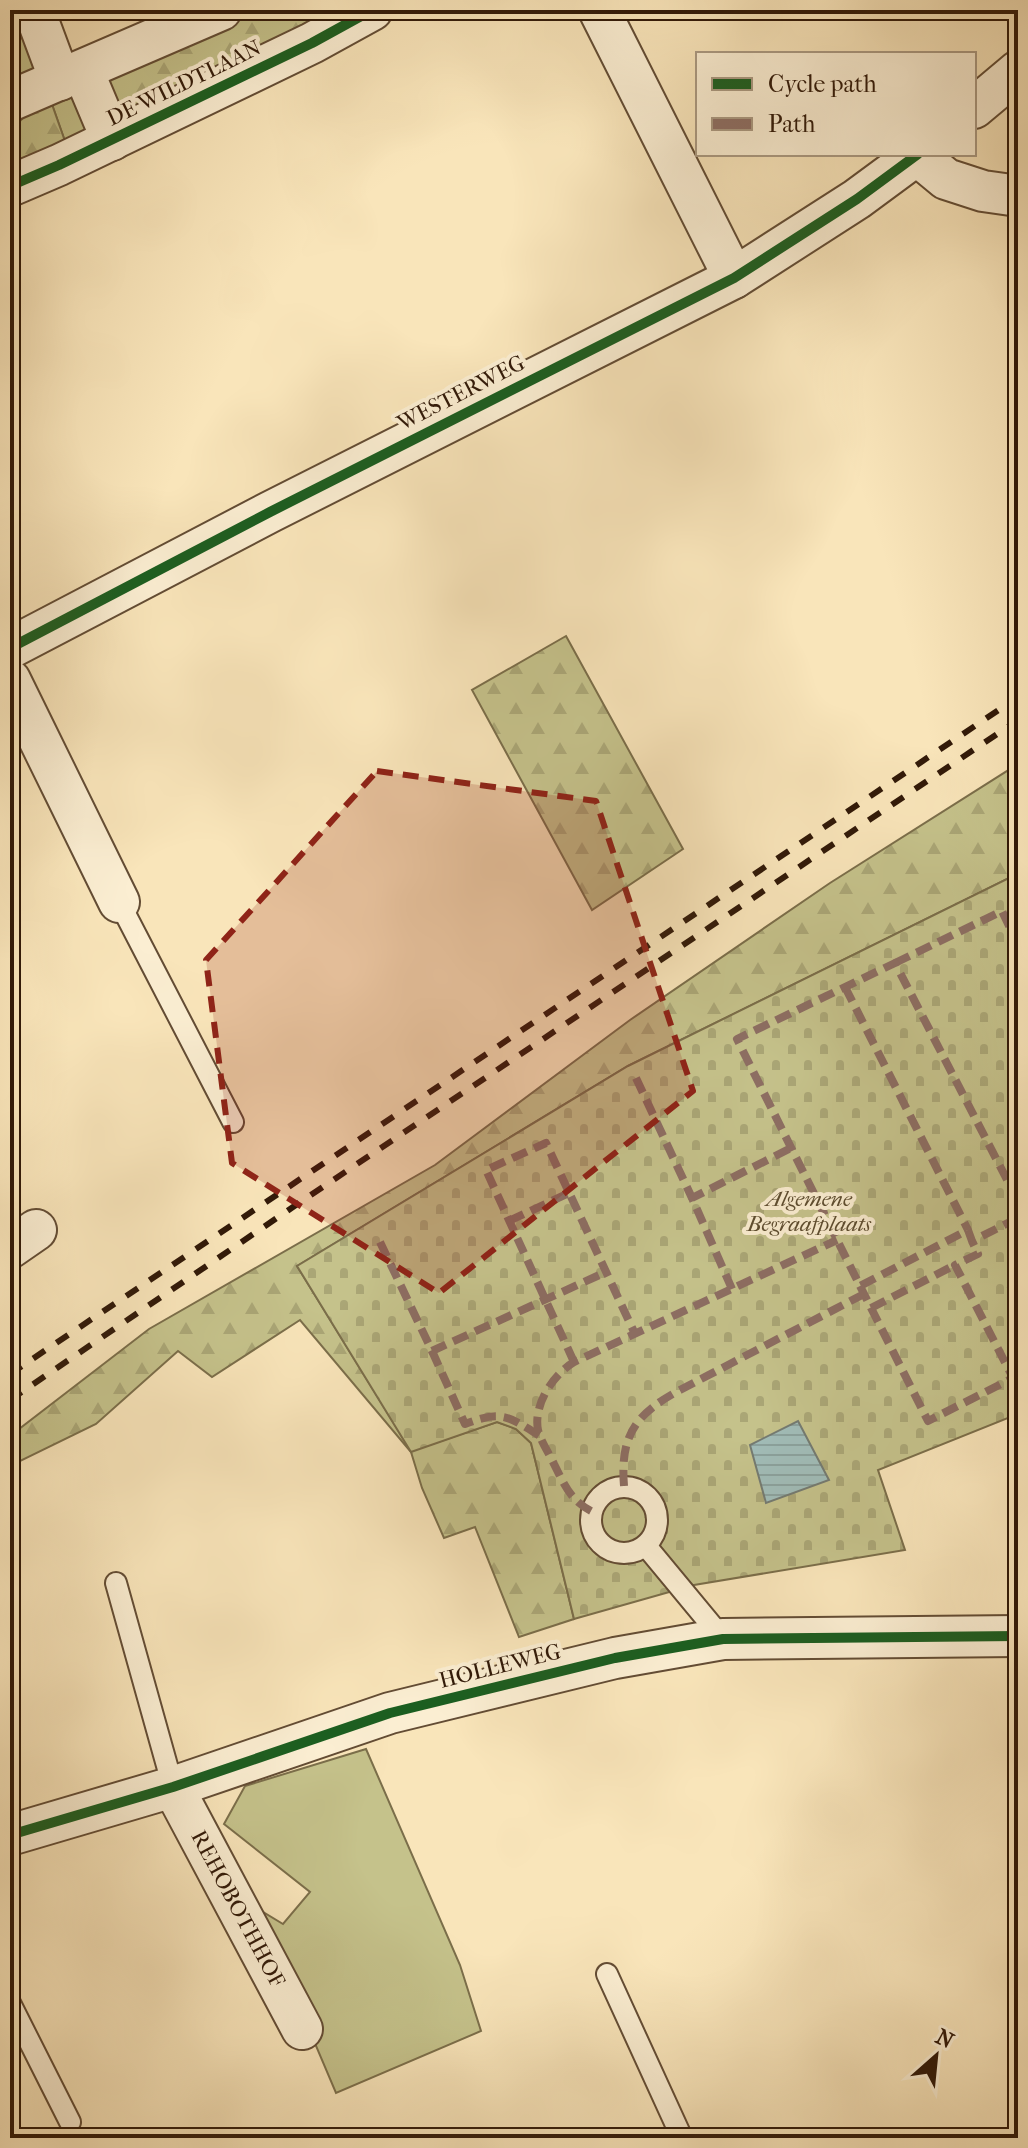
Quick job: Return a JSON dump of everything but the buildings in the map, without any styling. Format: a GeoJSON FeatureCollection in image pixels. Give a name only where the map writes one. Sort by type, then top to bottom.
{"type":"FeatureCollection","features":[{"type":"Feature","properties":{"kind":"street","name":"DE WILDTLAAN"},"geometry":{"type":"LineString","coordinates":[[34,10],[112,140]]}},
{"type":"Feature","properties":{"kind":"street"},"geometry":{"type":"LineString","coordinates":[[10,101],[221,10]]}},
{"type":"Feature","properties":{"kind":"street","name":"DE WILDTLAAN"},"geometry":{"type":"LineString","coordinates":[[10,186],[312,43],[372,10]]}},
{"type":"Feature","properties":{"kind":"street"},"geometry":{"type":"LineString","coordinates":[[599,10],[734,278]]}},
{"type":"Feature","properties":{"kind":"street"},"geometry":{"type":"LineString","coordinates":[[976,106],[1018,71]]}},
{"type":"Feature","properties":{"kind":"street","name":"WESTERWEG"},"geometry":{"type":"LineString","coordinates":[[10,648],[270,512],[734,278],[857,199],[915,156]]}},
{"type":"Feature","properties":{"kind":"street"},"geometry":{"type":"LineString","coordinates":[[920,156],[946,179],[983,191],[1018,196]]}},
{"type":"Feature","properties":{"kind":"street"},"geometry":{"type":"LineString","coordinates":[[10,680],[119,902]]}},
{"type":"Feature","properties":{"kind":"street","name":"HOLLEWEG"},"geometry":{"type":"LineString","coordinates":[[10,1835],[173,1787],[390,1713],[615,1658],[723,1639],[1018,1636]]}},
{"type":"Feature","properties":{"kind":"street","name":"REHOBOTHHOF"},"geometry":{"type":"LineString","coordinates":[[173,1787],[302,2029]]}},
{"type":"Feature","properties":{"kind":"lane"},"geometry":{"type":"LineString","coordinates":[[119,902],[233,1122]]}},
{"type":"Feature","properties":{"kind":"lane"},"geometry":{"type":"LineString","coordinates":[[646,1546],[723,1639]]}},
{"type":"Feature","properties":{"kind":"lane"},"geometry":{"type":"LineString","coordinates":[[116,1583],[173,1787]]}},
{"type":"Feature","properties":{"kind":"lane"},"geometry":{"type":"LineString","coordinates":[[607,1974],[682,2138]]}},
{"type":"Feature","properties":{"kind":"lane"},"geometry":{"type":"LineString","coordinates":[[10,2003],[70,2122]]}},
{"type":"Feature","properties":{"kind":"highlighted area"},"geometry":{"type":"Polygon","coordinates":[[[377,771],[596,801],[693,1091],[439,1293],[232,1163],[206,960],[377,771]]]}},
{"type":"Feature","properties":{"kind":"green space"},"geometry":{"type":"Polygon","coordinates":[[[254,10],[341,10],[117,123],[100,78],[254,10]]]}},
{"type":"Feature","properties":{"kind":"green space"},"geometry":{"type":"Polygon","coordinates":[[[27,34],[46,71],[10,87],[10,47],[27,34]]]}},
{"type":"Feature","properties":{"kind":"green space"},"geometry":{"type":"Polygon","coordinates":[[[71,89],[89,122],[78,143],[67,147],[48,93],[71,89]]]}},
{"type":"Feature","properties":{"kind":"green space"},"geometry":{"type":"Polygon","coordinates":[[[48,93],[10,131],[10,111],[48,93]]]}},
{"type":"Feature","properties":{"kind":"green space"},"geometry":{"type":"Polygon","coordinates":[[[48,93],[67,147],[18,167],[10,162],[10,131],[48,93]]]}},
{"type":"Feature","properties":{"kind":"green space"},"geometry":{"type":"Polygon","coordinates":[[[566,636],[683,849],[592,910],[472,690],[566,636]]]}},
{"type":"Feature","properties":{"kind":"green space"},"geometry":{"type":"Polygon","coordinates":[[[1018,764],[1018,880],[1015,875],[628,1066],[297,1266],[411,1451],[497,1422],[516,1429],[531,1443],[574,1619],[519,1637],[475,1527],[444,1538],[422,1488],[411,1452],[300,1320],[212,1377],[178,1351],[96,1424],[10,1466],[10,1436],[149,1329],[435,1165],[630,1020],[830,883],[1018,764]]]}},
{"type":"Feature","properties":{"kind":"green space","name":"Algemene Begraafplaats"},"geometry":{"type":"Polygon","coordinates":[[[1015,875],[1018,880],[1018,1282],[1008,1288],[1018,1309],[1018,1414],[878,1470],[905,1550],[694,1585],[574,1619],[531,1443],[516,1429],[497,1422],[411,1452],[297,1266],[628,1066],[1015,875]]]}},
{"type":"Feature","properties":{"kind":"green space"},"geometry":{"type":"Polygon","coordinates":[[[366,1749],[460,1965],[481,2031],[336,2093],[258,1909],[283,1924],[310,1892],[224,1824],[245,1786],[366,1749]]]}},
{"type":"Feature","properties":{"kind":"water"},"geometry":{"type":"Polygon","coordinates":[[[798,1421],[829,1480],[766,1503],[750,1445],[798,1421]]]}},
{"type":"Feature","properties":{"kind":"railway"},"geometry":{"type":"LineString","coordinates":[[10,1374],[1018,697]]}},
{"type":"Feature","properties":{"kind":"railway"},"geometry":{"type":"LineString","coordinates":[[10,1400],[1018,720]]}},
{"type":"Feature","properties":{"kind":"marked path"},"geometry":{"type":"LineString","coordinates":[[895,963],[1002,911],[1018,945]]}},
{"type":"Feature","properties":{"kind":"marked path"},"geometry":{"type":"LineString","coordinates":[[1018,1201],[895,963],[737,1039],[860,1286],[968,1230],[972,1241],[1018,1218]]}},
{"type":"Feature","properties":{"kind":"marked path"},"geometry":{"type":"LineString","coordinates":[[845,987],[968,1230]]}},
{"type":"Feature","properties":{"kind":"marked path"},"geometry":{"type":"LineString","coordinates":[[636,1078],[692,1198]]}},
{"type":"Feature","properties":{"kind":"marked path"},"geometry":{"type":"LineString","coordinates":[[574,1362],[486,1170],[546,1143],[635,1334]]}},
{"type":"Feature","properties":{"kind":"marked path"},"geometry":{"type":"LineString","coordinates":[[732,1289],[692,1198],[791,1148]]}},
{"type":"Feature","properties":{"kind":"marked path"},"geometry":{"type":"LineString","coordinates":[[509,1221],[569,1193]]}},
{"type":"Feature","properties":{"kind":"marked path"},"geometry":{"type":"LineString","coordinates":[[591,1511],[568,1491],[538,1430],[542,1400],[559,1374],[574,1362],[837,1240]]}},
{"type":"Feature","properties":{"kind":"marked path"},"geometry":{"type":"LineString","coordinates":[[860,1286],[928,1421],[1013,1378],[955,1265],[978,1254],[972,1241]]}},
{"type":"Feature","properties":{"kind":"marked path"},"geometry":{"type":"LineString","coordinates":[[380,1242],[432,1351],[606,1272]]}},
{"type":"Feature","properties":{"kind":"marked path"},"geometry":{"type":"LineString","coordinates":[[871,1308],[955,1265]]}},
{"type":"Feature","properties":{"kind":"marked path"},"geometry":{"type":"LineString","coordinates":[[624,1486],[623,1469],[628,1440],[641,1418],[652,1408],[680,1390],[864,1294]]}},
{"type":"Feature","properties":{"kind":"marked path"},"geometry":{"type":"LineString","coordinates":[[432,1351],[465,1424],[488,1417],[504,1417],[540,1436]]}},
{"type":"Feature","properties":{"kind":"cycle path"},"geometry":{"type":"LineString","coordinates":[[10,186],[312,43],[372,10]]}},
{"type":"Feature","properties":{"kind":"cycle path"},"geometry":{"type":"LineString","coordinates":[[10,648],[270,512],[734,278],[857,199],[915,156]]}},
{"type":"Feature","properties":{"kind":"cycle path"},"geometry":{"type":"LineString","coordinates":[[10,1835],[173,1787],[390,1713],[615,1658],[723,1639],[1018,1636]]}}]}
